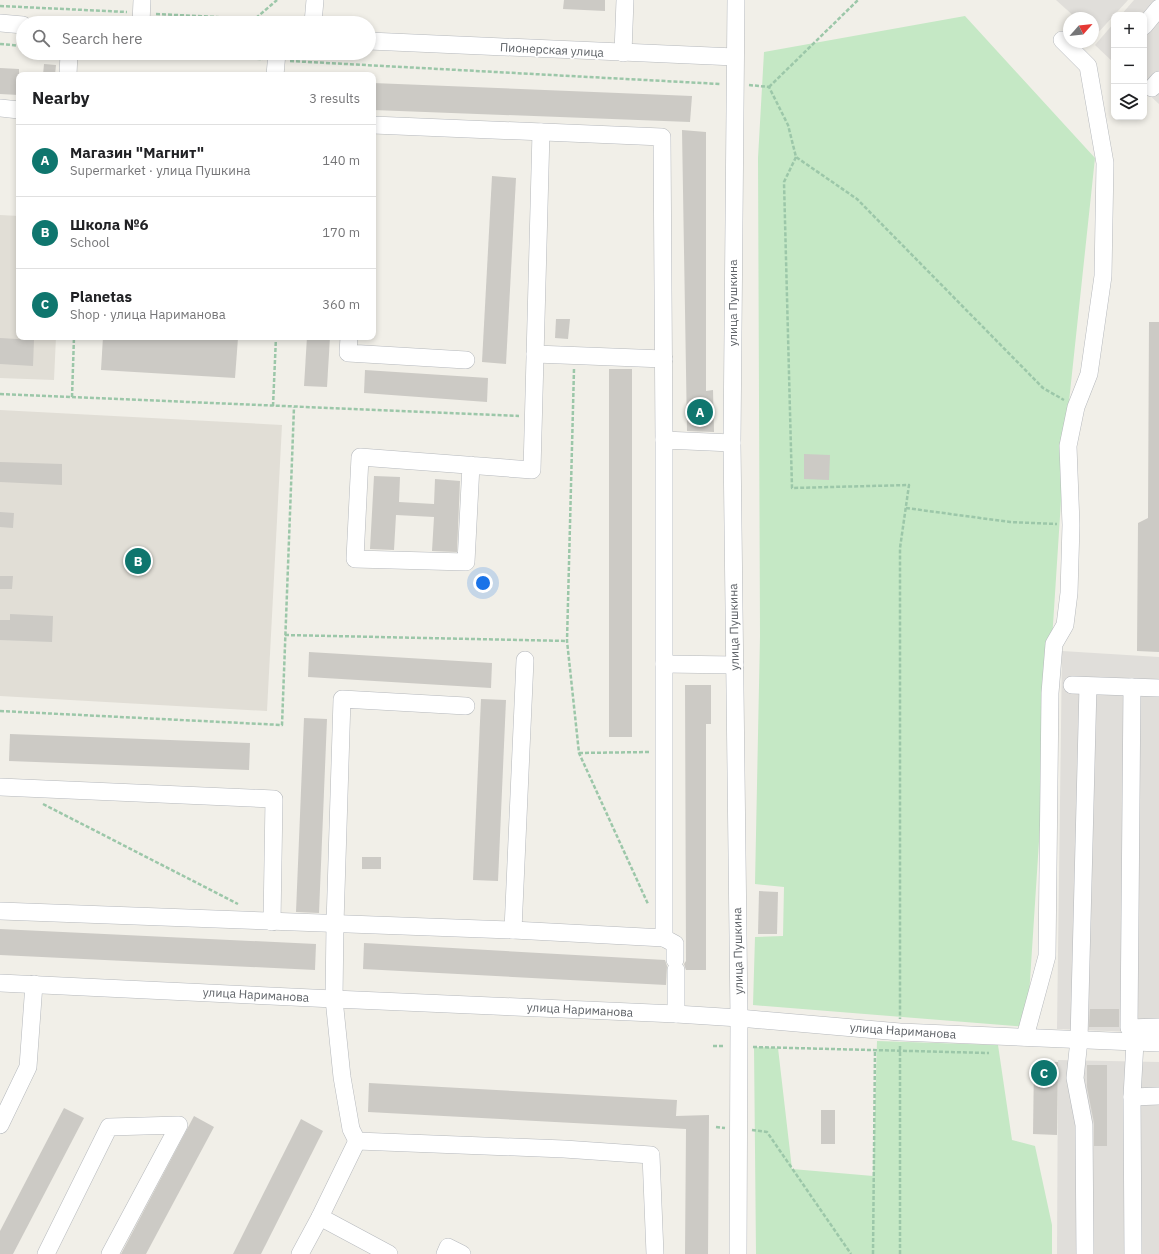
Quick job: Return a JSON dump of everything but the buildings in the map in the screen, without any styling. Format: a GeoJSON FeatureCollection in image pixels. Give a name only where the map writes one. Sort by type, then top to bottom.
{"type":"FeatureCollection","features":[{"type":"Feature","properties":{"kind":"street"},"geometry":{"type":"LineString","coordinates":[[314,16],[315,0]]}},
{"type":"Feature","properties":{"kind":"street"},"geometry":{"type":"LineString","coordinates":[[623,53],[625,0]]}},
{"type":"Feature","properties":{"kind":"street","name":"улица Пушкина"},"geometry":{"type":"LineString","coordinates":[[736,0],[732,443],[739,1018],[738,1254]]}},
{"type":"Feature","properties":{"kind":"street"},"geometry":{"type":"LineString","coordinates":[[1147,22],[1159,8]]}},
{"type":"Feature","properties":{"kind":"street"},"geometry":{"type":"LineString","coordinates":[[0,23],[16,24]]}},
{"type":"Feature","properties":{"kind":"street"},"geometry":{"type":"LineString","coordinates":[[1025,1037],[1047,956],[1050,693],[1054,644],[1065,625],[1069,593],[1072,525],[1068,446],[1076,407],[1089,374],[1102,276],[1105,163],[1088,66],[1062,40]]}},
{"type":"Feature","properties":{"kind":"street","name":"Пионерская улица"},"geometry":{"type":"LineString","coordinates":[[376,41],[735,57]]}},
{"type":"Feature","properties":{"kind":"street"},"geometry":{"type":"LineString","coordinates":[[68,72],[69,60]]}},
{"type":"Feature","properties":{"kind":"street"},"geometry":{"type":"LineString","coordinates":[[275,72],[276,60]]}},
{"type":"Feature","properties":{"kind":"street"},"geometry":{"type":"LineString","coordinates":[[0,108],[16,110]]}},
{"type":"Feature","properties":{"kind":"street"},"geometry":{"type":"LineString","coordinates":[[376,125],[662,137],[664,359],[664,938]]}},
{"type":"Feature","properties":{"kind":"street"},"geometry":{"type":"LineString","coordinates":[[471,465],[466,562],[355,559],[360,457],[471,465],[532,470],[541,132]]}},
{"type":"Feature","properties":{"kind":"street"},"geometry":{"type":"LineString","coordinates":[[349,340],[348,353],[466,360]]}},
{"type":"Feature","properties":{"kind":"street"},"geometry":{"type":"LineString","coordinates":[[534,354],[664,359]]}},
{"type":"Feature","properties":{"kind":"street"},"geometry":{"type":"LineString","coordinates":[[664,440],[732,443]]}},
{"type":"Feature","properties":{"kind":"street"},"geometry":{"type":"LineString","coordinates":[[512,930],[525,660]]}},
{"type":"Feature","properties":{"kind":"street"},"geometry":{"type":"LineString","coordinates":[[664,664],[735,665]]}},
{"type":"Feature","properties":{"kind":"street"},"geometry":{"type":"LineString","coordinates":[[1072,685],[1159,688]]}},
{"type":"Feature","properties":{"kind":"street"},"geometry":{"type":"LineString","coordinates":[[1085,1254],[1084,1125],[1075,1078],[1079,1040],[1088,686]]}},
{"type":"Feature","properties":{"kind":"street"},"geometry":{"type":"LineString","coordinates":[[1132,687],[1129,1028],[1159,1027]]}},
{"type":"Feature","properties":{"kind":"street"},"geometry":{"type":"LineString","coordinates":[[358,1141],[351,1129],[344,1092],[334,1000],[342,700],[466,706]]}},
{"type":"Feature","properties":{"kind":"street"},"geometry":{"type":"LineString","coordinates":[[0,787],[274,800],[272,922]]}},
{"type":"Feature","properties":{"kind":"street"},"geometry":{"type":"LineString","coordinates":[[0,911],[512,930],[664,938],[675,944],[676,1014]]}},
{"type":"Feature","properties":{"kind":"street","name":"улица Нариманова"},"geometry":{"type":"LineString","coordinates":[[0,983],[334,1000],[676,1014],[900,1032],[1159,1044]]}},
{"type":"Feature","properties":{"kind":"street"},"geometry":{"type":"LineString","coordinates":[[0,1125],[28,1067],[34,984]]}},
{"type":"Feature","properties":{"kind":"street"},"geometry":{"type":"LineString","coordinates":[[1132,1254],[1132,1097],[1135,1042]]}},
{"type":"Feature","properties":{"kind":"street"},"geometry":{"type":"LineString","coordinates":[[1132,1097],[1159,1096]]}},
{"type":"Feature","properties":{"kind":"street"},"geometry":{"type":"LineString","coordinates":[[46,1254],[109,1127],[179,1125],[110,1254]]}},
{"type":"Feature","properties":{"kind":"street"},"geometry":{"type":"LineString","coordinates":[[300,1254],[358,1141]]}},
{"type":"Feature","properties":{"kind":"street"},"geometry":{"type":"LineString","coordinates":[[358,1141],[564,1149],[651,1155],[655,1254]]}},
{"type":"Feature","properties":{"kind":"street"},"geometry":{"type":"LineString","coordinates":[[320,1217],[389,1254]]}},
{"type":"Feature","properties":{"kind":"street"},"geometry":{"type":"LineString","coordinates":[[445,1254],[448,1247],[462,1254]]}},
{"type":"Feature","properties":{"kind":"path"},"geometry":{"type":"LineString","coordinates":[[259,16],[278,0]]}},
{"type":"Feature","properties":{"kind":"path"},"geometry":{"type":"LineString","coordinates":[[768,87],[858,0]]}},
{"type":"Feature","properties":{"kind":"path"},"geometry":{"type":"LineString","coordinates":[[0,6],[207,16]]}},
{"type":"Feature","properties":{"kind":"path"},"geometry":{"type":"LineString","coordinates":[[0,44],[16,45]]}},
{"type":"Feature","properties":{"kind":"path"},"geometry":{"type":"LineString","coordinates":[[796,157],[784,182],[792,488],[910,485],[900,548],[900,1254]]}},
{"type":"Feature","properties":{"kind":"path"},"geometry":{"type":"LineString","coordinates":[[72,397],[74,340]]}},
{"type":"Feature","properties":{"kind":"path"},"geometry":{"type":"LineString","coordinates":[[273,406],[276,340]]}},
{"type":"Feature","properties":{"kind":"path"},"geometry":{"type":"LineString","coordinates":[[574,364],[567,641],[579,753],[651,910]]}},
{"type":"Feature","properties":{"kind":"path"},"geometry":{"type":"LineString","coordinates":[[0,394],[533,416]]}},
{"type":"Feature","properties":{"kind":"path"},"geometry":{"type":"LineString","coordinates":[[0,711],[282,725],[294,406]]}},
{"type":"Feature","properties":{"kind":"path"},"geometry":{"type":"LineString","coordinates":[[906,508],[1010,522],[1072,525]]}},
{"type":"Feature","properties":{"kind":"path"},"geometry":{"type":"LineString","coordinates":[[285,635],[567,641]]}},
{"type":"Feature","properties":{"kind":"path"},"geometry":{"type":"LineString","coordinates":[[579,753],[664,751]]}},
{"type":"Feature","properties":{"kind":"path"},"geometry":{"type":"LineString","coordinates":[[38,802],[244,907]]}},
{"type":"Feature","properties":{"kind":"path"},"geometry":{"type":"LineString","coordinates":[[713,1046],[988,1053]]}},
{"type":"Feature","properties":{"kind":"path"},"geometry":{"type":"LineString","coordinates":[[874,1254],[875,1050]]}},
{"type":"Feature","properties":{"kind":"path"},"geometry":{"type":"LineString","coordinates":[[716,1127],[767,1132],[851,1254]]}},
{"type":"Feature","properties":{"kind":"shaded area"},"geometry":{"type":"Polygon","coordinates":[[[1056,0],[1128,0],[1117,12],[1111,12],[1111,19],[1099,32],[1099,12],[1069,12],[1056,0]]]}},
{"type":"Feature","properties":{"kind":"shaded area"},"geometry":{"type":"Polygon","coordinates":[[[1134,0],[1159,0],[1159,104],[1147,93],[1147,12],[1124,12],[1134,0]]]}},
{"type":"Feature","properties":{"kind":"shaded area"},"geometry":{"type":"Polygon","coordinates":[[[1111,26],[1111,60],[1098,48],[1099,40],[1111,26]]]}},
{"type":"Feature","properties":{"kind":"shaded area"},"geometry":{"type":"Polygon","coordinates":[[[0,215],[16,216],[16,340],[56,340],[54,380],[0,378],[0,215]]]}},
{"type":"Feature","properties":{"kind":"shaded area"},"geometry":{"type":"Polygon","coordinates":[[[0,410],[282,425],[267,711],[0,696],[0,410]]]}},
{"type":"Feature","properties":{"kind":"shaded area"},"geometry":{"type":"Polygon","coordinates":[[[1062,651],[1159,657],[1159,1033],[1057,1029],[1062,651]]]}},
{"type":"Feature","properties":{"kind":"shaded area"},"geometry":{"type":"Polygon","coordinates":[[[1058,1060],[1159,1062],[1159,1254],[1057,1254],[1058,1060]]]}},
{"type":"Feature","properties":{"kind":"green space"},"geometry":{"type":"Polygon","coordinates":[[[965,16],[1095,158],[1065,439],[1027,1027],[753,1005],[755,937],[783,936],[784,887],[755,884],[760,636],[758,158],[764,52],[965,16]]]}},
{"type":"Feature","properties":{"kind":"green space"},"geometry":{"type":"Polygon","coordinates":[[[877,1041],[998,1045],[1012,1140],[1035,1146],[1052,1225],[1052,1254],[756,1254],[754,1047],[778,1048],[792,1169],[873,1176],[877,1041]]]}},
{"type":"Feature","properties":{"kind":"place","name":"Магазин \"Магнит\""},"geometry":{"type":"Point","coordinates":[700,412]}},
{"type":"Feature","properties":{"kind":"place","name":"Школа №6"},"geometry":{"type":"Point","coordinates":[138,561]}},
{"type":"Feature","properties":{"kind":"place","name":"Planetas"},"geometry":{"type":"Point","coordinates":[1044,1073]}}]}
